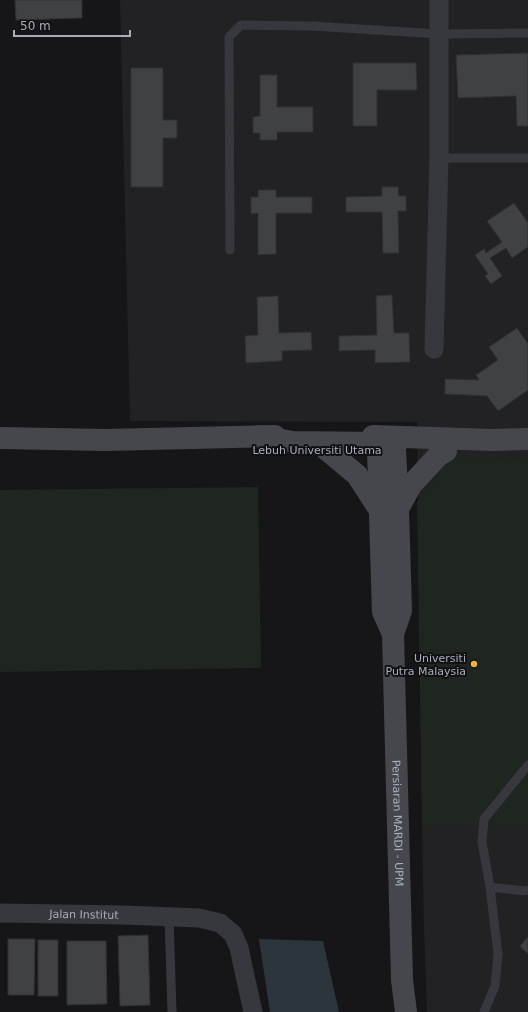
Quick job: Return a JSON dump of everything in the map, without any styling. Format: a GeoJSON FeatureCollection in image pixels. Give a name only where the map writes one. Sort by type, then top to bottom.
{"type":"FeatureCollection","features":[{"type":"Feature","properties":{"kind":"street"},"geometry":{"type":"LineString","coordinates":[[434,349],[439,158],[439,0]]}},
{"type":"Feature","properties":{"kind":"street"},"geometry":{"type":"LineString","coordinates":[[260,436],[293,442],[380,443],[386,448],[389,509]]}},
{"type":"Feature","properties":{"kind":"street","name":"Lebuh Universiti Utama"},"geometry":{"type":"LineString","coordinates":[[0,438],[106,440],[260,436],[386,436],[492,440],[528,439]]}},
{"type":"Feature","properties":{"kind":"street","name":"Lebuh Universiti Utama"},"geometry":{"type":"LineString","coordinates":[[106,440],[208,450],[327,450],[386,448],[446,451],[528,452]]}},
{"type":"Feature","properties":{"kind":"street"},"geometry":{"type":"LineString","coordinates":[[386,448],[391,443],[462,444],[492,440]]}},
{"type":"Feature","properties":{"kind":"street"},"geometry":{"type":"LineString","coordinates":[[327,450],[357,475],[389,509]]}},
{"type":"Feature","properties":{"kind":"street"},"geometry":{"type":"LineString","coordinates":[[389,509],[438,456],[446,451]]}},
{"type":"Feature","properties":{"kind":"street","name":"Persiaran MARDI - UPM"},"geometry":{"type":"LineString","coordinates":[[389,509],[401,611],[393,634],[402,980],[406,1012]]}},
{"type":"Feature","properties":{"kind":"street","name":"Jalan Institut"},"geometry":{"type":"LineString","coordinates":[[0,913],[199,918],[220,923],[233,934],[239,948],[253,1012]]}},
{"type":"Feature","properties":{"kind":"lane"},"geometry":{"type":"LineString","coordinates":[[230,250],[229,37],[241,25],[312,26],[440,34],[528,33]]}},
{"type":"Feature","properties":{"kind":"lane"},"geometry":{"type":"LineString","coordinates":[[439,158],[528,158]]}},
{"type":"Feature","properties":{"kind":"lane"},"geometry":{"type":"LineString","coordinates":[[484,1012],[495,986],[498,954],[490,888],[482,842],[484,819],[528,765]]}},
{"type":"Feature","properties":{"kind":"lane"},"geometry":{"type":"LineString","coordinates":[[490,888],[524,891],[528,890]]}},
{"type":"Feature","properties":{"kind":"lane"},"geometry":{"type":"LineString","coordinates":[[169,917],[172,1012]]}},
{"type":"Feature","properties":{"kind":"shaded area","name":"Universiti Putra Malaysia"},"geometry":{"type":"Polygon","coordinates":[[[120,0],[528,0],[528,1012],[427,1012],[422,825],[417,422],[130,421],[120,0]]]}},
{"type":"Feature","properties":{"kind":"shaded area"},"geometry":{"type":"Polygon","coordinates":[[[451,457],[528,459],[528,826],[422,825],[417,502],[451,457]]]}},
{"type":"Feature","properties":{"kind":"shaded area"},"geometry":{"type":"Polygon","coordinates":[[[258,487],[261,668],[0,672],[0,490],[258,487]]]}},
{"type":"Feature","properties":{"kind":"shaded area"},"geometry":{"type":"Polygon","coordinates":[[[259,939],[323,941],[339,1012],[270,1012],[259,939]]]}},
{"type":"Feature","properties":{"kind":"building"},"geometry":{"type":"Polygon","coordinates":[[[15,0],[82,0],[82,18],[16,20],[15,0]]]}},
{"type":"Feature","properties":{"kind":"building"},"geometry":{"type":"Polygon","coordinates":[[[528,53],[528,126],[517,126],[516,96],[458,98],[456,55],[528,53]]]}},
{"type":"Feature","properties":{"kind":"building"},"geometry":{"type":"Polygon","coordinates":[[[353,63],[416,63],[417,90],[377,90],[377,126],[353,126],[353,63]]]}},
{"type":"Feature","properties":{"kind":"building"},"geometry":{"type":"Polygon","coordinates":[[[131,68],[163,68],[163,120],[177,120],[177,138],[163,138],[163,187],[131,187],[131,68]]]}},
{"type":"Feature","properties":{"kind":"building"},"geometry":{"type":"Polygon","coordinates":[[[260,75],[277,75],[277,107],[313,107],[313,132],[277,132],[277,140],[260,140],[260,133],[253,133],[253,117],[260,116],[260,75]]]}},
{"type":"Feature","properties":{"kind":"building"},"geometry":{"type":"Polygon","coordinates":[[[382,187],[398,187],[399,196],[406,196],[406,211],[398,211],[399,253],[383,253],[382,212],[346,212],[346,197],[382,196],[382,187]]]}},
{"type":"Feature","properties":{"kind":"building"},"geometry":{"type":"Polygon","coordinates":[[[258,190],[276,190],[276,197],[312,197],[312,213],[276,213],[276,254],[258,255],[258,213],[251,214],[251,197],[258,197],[258,190]]]}},
{"type":"Feature","properties":{"kind":"building"},"geometry":{"type":"Polygon","coordinates":[[[514,203],[528,223],[528,247],[512,258],[506,248],[490,258],[502,276],[491,284],[485,276],[488,274],[475,255],[484,249],[486,253],[502,242],[487,221],[514,203]]]}},
{"type":"Feature","properties":{"kind":"building"},"geometry":{"type":"Polygon","coordinates":[[[392,295],[394,333],[409,333],[410,362],[375,363],[375,350],[339,351],[339,336],[377,335],[376,296],[392,295]]]}},
{"type":"Feature","properties":{"kind":"building"},"geometry":{"type":"Polygon","coordinates":[[[278,296],[279,333],[311,332],[312,350],[282,351],[282,361],[246,363],[245,336],[258,335],[257,297],[278,296]]]}},
{"type":"Feature","properties":{"kind":"building"},"geometry":{"type":"Polygon","coordinates":[[[517,328],[528,344],[528,390],[498,411],[487,396],[445,394],[445,379],[479,380],[476,375],[498,360],[489,347],[517,328]]]}},
{"type":"Feature","properties":{"kind":"building"},"geometry":{"type":"Polygon","coordinates":[[[148,935],[150,1005],[120,1006],[118,936],[148,935]]]}},
{"type":"Feature","properties":{"kind":"building"},"geometry":{"type":"Polygon","coordinates":[[[528,937],[528,954],[520,946],[528,937]]]}},
{"type":"Feature","properties":{"kind":"building"},"geometry":{"type":"Polygon","coordinates":[[[8,939],[35,939],[34,995],[8,995],[8,939]]]}},
{"type":"Feature","properties":{"kind":"building"},"geometry":{"type":"Polygon","coordinates":[[[38,940],[58,940],[58,996],[38,996],[38,940]]]}},
{"type":"Feature","properties":{"kind":"building"},"geometry":{"type":"Polygon","coordinates":[[[67,941],[106,941],[107,1004],[67,1005],[67,941]]]}},
{"type":"Feature","properties":{"kind":"place","name":"Universiti Putra Malaysia"},"geometry":{"type":"Point","coordinates":[474,664]}}]}
